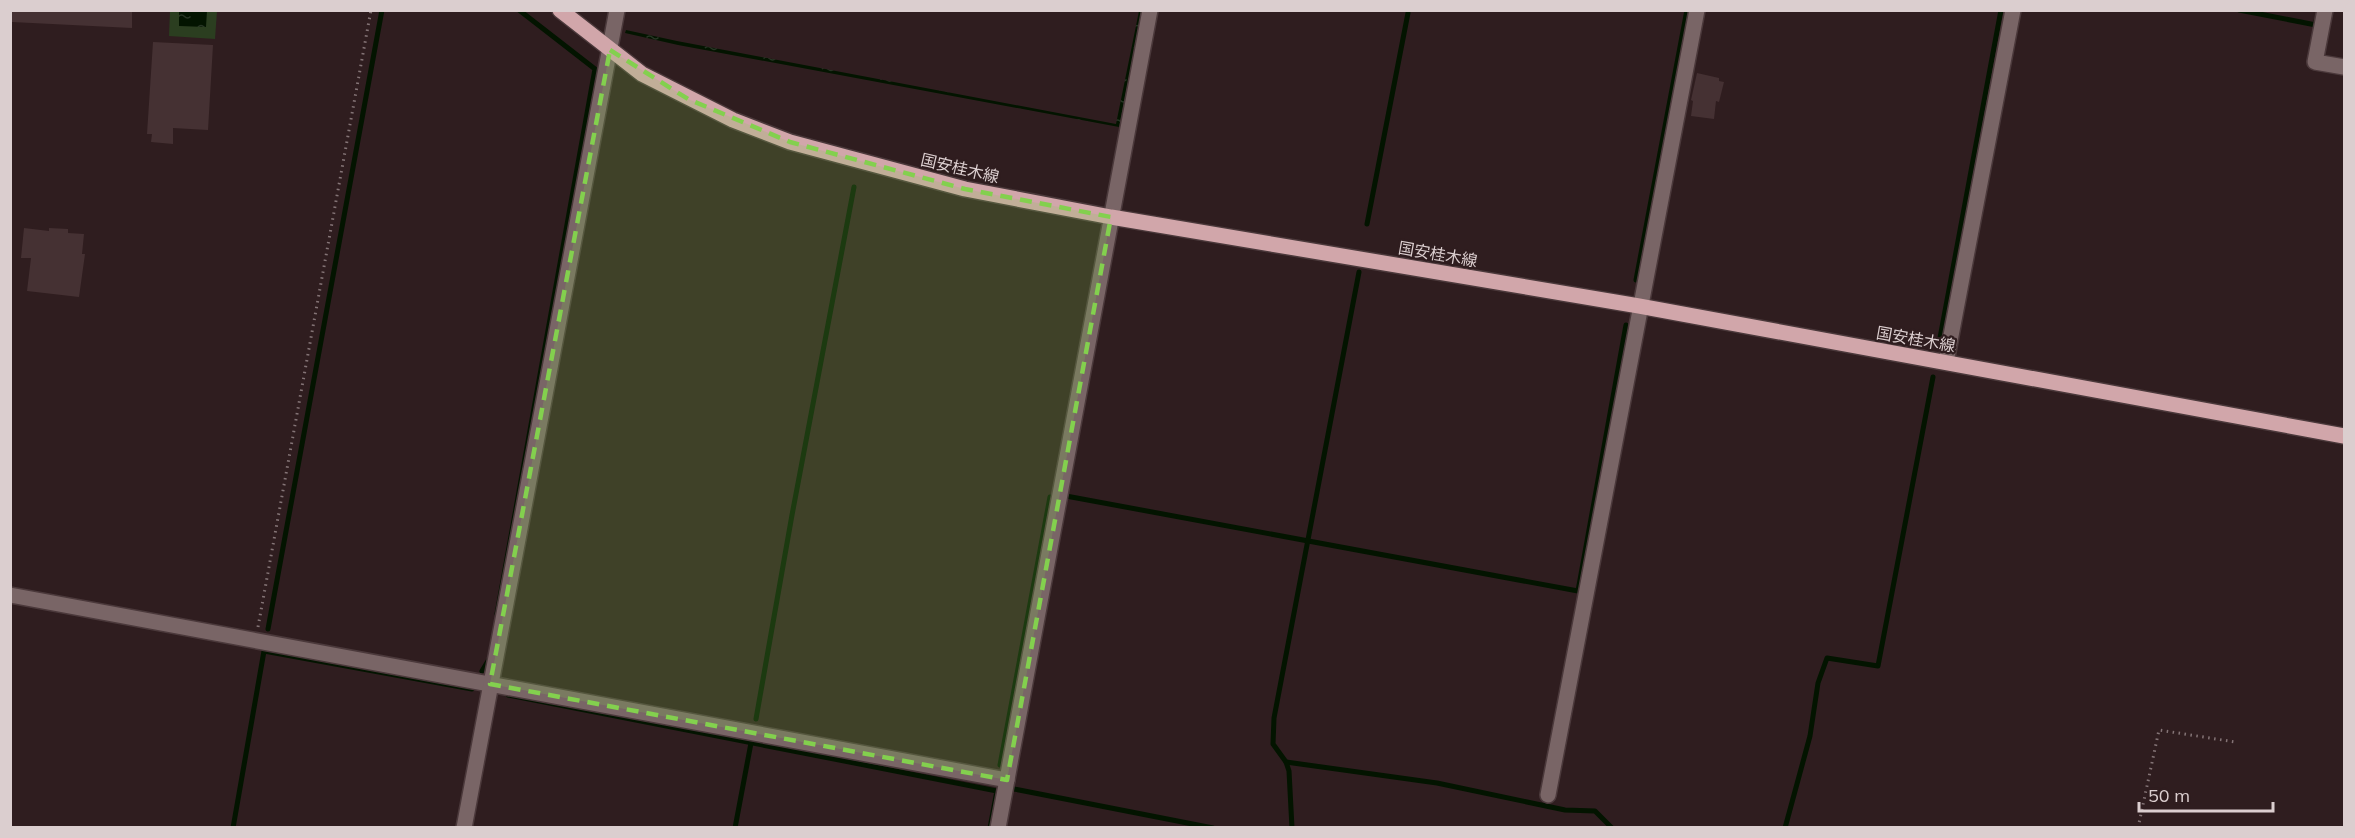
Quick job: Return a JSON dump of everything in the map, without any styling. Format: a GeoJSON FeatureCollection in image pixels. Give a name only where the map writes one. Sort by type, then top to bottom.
{"type":"FeatureCollection","features":[{"type":"Feature","properties":{"kind":"main road","name":"国安桂木線"},"geometry":{"type":"LineString","coordinates":[[560,10],[642,74],[733,120],[790,142],[965,189],[1111,217],[1639,306],[2344,436]]}},
{"type":"Feature","properties":{"kind":"street"},"geometry":{"type":"LineString","coordinates":[[464,828],[617,10]]}},
{"type":"Feature","properties":{"kind":"street"},"geometry":{"type":"LineString","coordinates":[[998,828],[1150,10]]}},
{"type":"Feature","properties":{"kind":"street"},"geometry":{"type":"LineString","coordinates":[[1548,795],[1697,10]]}},
{"type":"Feature","properties":{"kind":"street"},"geometry":{"type":"LineString","coordinates":[[1946,362],[2013,10]]}},
{"type":"Feature","properties":{"kind":"street"},"geometry":{"type":"LineString","coordinates":[[2325,10],[2315,62],[2344,67]]}},
{"type":"Feature","properties":{"kind":"street"},"geometry":{"type":"LineString","coordinates":[[10,595],[1007,780]]}},
{"type":"Feature","properties":{"kind":"path"},"geometry":{"type":"LineString","coordinates":[[255,640],[371,10]]}},
{"type":"Feature","properties":{"kind":"path"},"geometry":{"type":"LineString","coordinates":[[2138,828],[2159,730],[2235,742]]}},
{"type":"Feature","properties":{"kind":"highlighted area"},"geometry":{"type":"Polygon","coordinates":[[[610,50],[688,99],[790,142],[965,189],[1111,217],[1007,780],[490,684],[610,50]]]}},
{"type":"Feature","properties":{"kind":"green space"},"geometry":{"type":"Polygon","coordinates":[[[170,11],[217,11],[215,39],[169,36],[170,11]]]}},
{"type":"Feature","properties":{"kind":"water"},"geometry":{"type":"Polygon","coordinates":[[[179,11],[207,11],[206,27],[179,26],[179,11]]]}},
{"type":"Feature","properties":{"kind":"water"},"geometry":{"type":"Polygon","coordinates":[[[1139,11],[1142,11],[1119,127],[678,45],[625,33],[626,30],[1116,124],[1139,11]]]}},
{"type":"Feature","properties":{"kind":"building"},"geometry":{"type":"Polygon","coordinates":[[[12,10],[132,10],[132,28],[12,22],[12,10]]]}},
{"type":"Feature","properties":{"kind":"building"},"geometry":{"type":"Polygon","coordinates":[[[153,42],[213,45],[208,130],[173,128],[173,144],[151,142],[152,134],[147,134],[153,42]]]}},
{"type":"Feature","properties":{"kind":"building"},"geometry":{"type":"Polygon","coordinates":[[[1697,73],[1719,78],[1719,81],[1724,82],[1719,102],[1716,101],[1714,119],[1691,116],[1693,101],[1691,100],[1697,73]]]}},
{"type":"Feature","properties":{"kind":"building"},"geometry":{"type":"Polygon","coordinates":[[[24,228],[49,231],[49,228],[68,229],[68,233],[84,234],[82,254],[85,254],[79,297],[27,291],[31,258],[21,258],[24,228]]]}},
{"type":"Feature","properties":{"kind":"waterway"},"geometry":{"type":"LineString","coordinates":[[268,629],[382,10]]}},
{"type":"Feature","properties":{"kind":"waterway"},"geometry":{"type":"LineString","coordinates":[[497,614],[595,69],[519,10]]}},
{"type":"Feature","properties":{"kind":"waterway"},"geometry":{"type":"LineString","coordinates":[[1636,280],[1687,10]]}},
{"type":"Feature","properties":{"kind":"waterway"},"geometry":{"type":"LineString","coordinates":[[1940,338],[2001,10]]}},
{"type":"Feature","properties":{"kind":"waterway"},"geometry":{"type":"LineString","coordinates":[[2239,10],[2316,25],[2316,21]]}},
{"type":"Feature","properties":{"kind":"waterway"},"geometry":{"type":"LineString","coordinates":[[1367,224],[1408,13]]}},
{"type":"Feature","properties":{"kind":"waterway"},"geometry":{"type":"LineString","coordinates":[[756,719],[854,187]]}},
{"type":"Feature","properties":{"kind":"waterway"},"geometry":{"type":"LineString","coordinates":[[1292,828],[1289,771],[1286,762],[1273,744],[1274,718],[1359,272]]}},
{"type":"Feature","properties":{"kind":"waterway"},"geometry":{"type":"LineString","coordinates":[[1066,496],[1578,591],[1626,325]]}},
{"type":"Feature","properties":{"kind":"waterway"},"geometry":{"type":"LineString","coordinates":[[1785,828],[1810,736],[1818,683],[1827,658],[1878,666],[1933,377]]}},
{"type":"Feature","properties":{"kind":"waterway"},"geometry":{"type":"LineString","coordinates":[[1000,765],[1050,497]]}},
{"type":"Feature","properties":{"kind":"waterway"},"geometry":{"type":"LineString","coordinates":[[233,828],[264,651],[472,689]]}},
{"type":"Feature","properties":{"kind":"waterway"},"geometry":{"type":"LineString","coordinates":[[482,671],[488,661]]}},
{"type":"Feature","properties":{"kind":"waterway"},"geometry":{"type":"LineString","coordinates":[[508,695],[997,791],[990,828]]}},
{"type":"Feature","properties":{"kind":"waterway"},"geometry":{"type":"LineString","coordinates":[[735,828],[751,743]]}},
{"type":"Feature","properties":{"kind":"waterway"},"geometry":{"type":"LineString","coordinates":[[1286,762],[1437,783],[1565,810],[1595,811],[1612,828]]}},
{"type":"Feature","properties":{"kind":"waterway"},"geometry":{"type":"LineString","coordinates":[[1014,789],[1213,828]]}}]}
